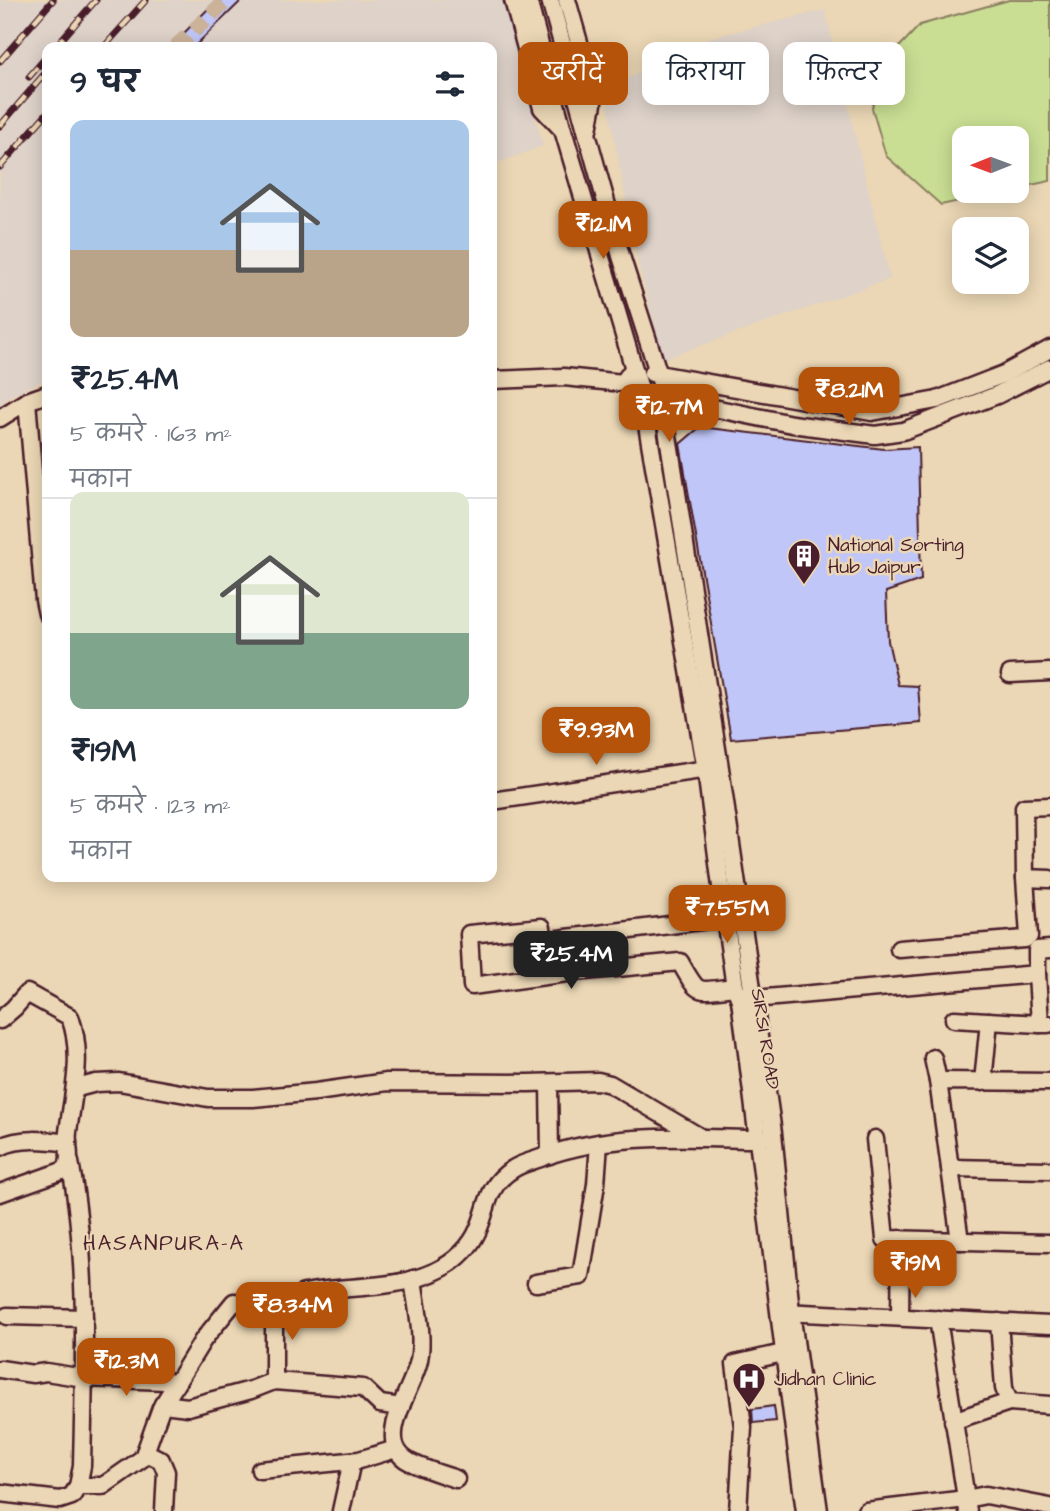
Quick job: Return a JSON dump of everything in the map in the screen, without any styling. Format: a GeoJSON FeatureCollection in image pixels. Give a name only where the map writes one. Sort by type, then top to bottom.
{"type":"FeatureCollection","features":[{"type":"Feature","properties":{"kind":"street"},"geometry":{"type":"LineString","coordinates":[[513,0],[542,108],[563,130]]}},
{"type":"Feature","properties":{"kind":"street","name":"SIRSI ROAD"},"geometry":{"type":"LineString","coordinates":[[528,0],[563,130],[642,396],[713,769],[725,918],[773,1133],[785,1312],[783,1353],[804,1511]]}},
{"type":"Feature","properties":{"kind":"street","name":"SIRSI ROAD"},"geometry":{"type":"LineString","coordinates":[[550,0],[621,256],[664,398],[743,995],[759,1139],[819,1511]]}},
{"type":"Feature","properties":{"kind":"street"},"geometry":{"type":"LineString","coordinates":[[567,0],[593,104],[587,135]]}},
{"type":"Feature","properties":{"kind":"street"},"geometry":{"type":"LineString","coordinates":[[623,383],[633,369],[872,412],[937,400],[1004,374],[1050,349]]}},
{"type":"Feature","properties":{"kind":"street"},"geometry":{"type":"LineString","coordinates":[[497,380],[564,377],[623,383],[642,396],[803,426],[859,434],[888,434],[903,431],[997,395],[1050,368]]}},
{"type":"Feature","properties":{"kind":"street"},"geometry":{"type":"LineString","coordinates":[[0,418],[27,401],[42,396]]}},
{"type":"Feature","properties":{"kind":"street"},"geometry":{"type":"LineString","coordinates":[[27,401],[42,577]]}},
{"type":"Feature","properties":{"kind":"street"},"geometry":{"type":"LineString","coordinates":[[1010,674],[1050,672]]}},
{"type":"Feature","properties":{"kind":"street"},"geometry":{"type":"LineString","coordinates":[[497,800],[713,769]]}},
{"type":"Feature","properties":{"kind":"street"},"geometry":{"type":"LineString","coordinates":[[954,1019],[1045,1023],[1037,974],[1039,945],[1025,878],[1024,807],[1050,807]]}},
{"type":"Feature","properties":{"kind":"street"},"geometry":{"type":"LineString","coordinates":[[1025,878],[1050,879]]}},
{"type":"Feature","properties":{"kind":"street"},"geometry":{"type":"LineString","coordinates":[[725,918],[543,941],[542,927],[469,934],[472,986],[575,972],[680,962],[696,989],[743,995],[1037,974]]}},
{"type":"Feature","properties":{"kind":"street"},"geometry":{"type":"LineString","coordinates":[[899,949],[1025,939],[1039,945]]}},
{"type":"Feature","properties":{"kind":"street"},"geometry":{"type":"LineString","coordinates":[[0,1019],[15,1008],[27,993],[70,1017],[77,1035],[77,1088],[68,1143],[77,1200],[84,1318],[82,1466],[78,1486],[72,1496],[59,1506],[0,1493]]}},
{"type":"Feature","properties":{"kind":"street"},"geometry":{"type":"LineString","coordinates":[[982,1082],[989,1021]]}},
{"type":"Feature","properties":{"kind":"street"},"geometry":{"type":"LineString","coordinates":[[933,1058],[960,1241]]}},
{"type":"Feature","properties":{"kind":"street"},"geometry":{"type":"LineString","coordinates":[[77,1088],[96,1083],[119,1082],[208,1098],[253,1098],[387,1082],[598,1081],[610,1084],[701,1138]]}},
{"type":"Feature","properties":{"kind":"street"},"geometry":{"type":"LineString","coordinates":[[938,1081],[1050,1082]]}},
{"type":"Feature","properties":{"kind":"street"},"geometry":{"type":"LineString","coordinates":[[550,1083],[551,1155]]}},
{"type":"Feature","properties":{"kind":"street"},"geometry":{"type":"LineString","coordinates":[[78,1486],[103,1486],[143,1458],[163,1404],[203,1340],[234,1302],[287,1304],[301,1293],[413,1279],[437,1271],[458,1256],[473,1240],[493,1187],[514,1168],[568,1148],[660,1137],[759,1139]]}},
{"type":"Feature","properties":{"kind":"street"},"geometry":{"type":"LineString","coordinates":[[875,1139],[885,1239],[1050,1243]]}},
{"type":"Feature","properties":{"kind":"street"},"geometry":{"type":"LineString","coordinates":[[0,1147],[9,1142],[44,1140],[68,1143]]}},
{"type":"Feature","properties":{"kind":"street"},"geometry":{"type":"LineString","coordinates":[[536,1283],[581,1276],[596,1184],[599,1143]]}},
{"type":"Feature","properties":{"kind":"street"},"geometry":{"type":"LineString","coordinates":[[0,1193],[65,1170],[70,1162]]}},
{"type":"Feature","properties":{"kind":"street"},"geometry":{"type":"LineString","coordinates":[[950,1168],[1050,1170]]}},
{"type":"Feature","properties":{"kind":"street"},"geometry":{"type":"LineString","coordinates":[[900,1317],[901,1239]]}},
{"type":"Feature","properties":{"kind":"street"},"geometry":{"type":"LineString","coordinates":[[413,1279],[420,1357],[393,1426],[396,1449],[409,1461],[456,1479]]}},
{"type":"Feature","properties":{"kind":"street"},"geometry":{"type":"LineString","coordinates":[[274,1303],[274,1381]]}},
{"type":"Feature","properties":{"kind":"street"},"geometry":{"type":"LineString","coordinates":[[785,1312],[1050,1325]]}},
{"type":"Feature","properties":{"kind":"street"},"geometry":{"type":"LineString","coordinates":[[7,1315],[84,1318]]}},
{"type":"Feature","properties":{"kind":"street"},"geometry":{"type":"LineString","coordinates":[[938,1319],[967,1505]]}},
{"type":"Feature","properties":{"kind":"street"},"geometry":{"type":"LineString","coordinates":[[999,1322],[1004,1388],[1009,1402]]}},
{"type":"Feature","properties":{"kind":"street"},"geometry":{"type":"LineString","coordinates":[[738,1511],[743,1427],[735,1364],[783,1353]]}},
{"type":"Feature","properties":{"kind":"street"},"geometry":{"type":"LineString","coordinates":[[0,1369],[84,1378],[166,1381],[175,1384]]}},
{"type":"Feature","properties":{"kind":"street"},"geometry":{"type":"LineString","coordinates":[[163,1404],[188,1407],[274,1381],[363,1388],[380,1404],[401,1407]]}},
{"type":"Feature","properties":{"kind":"street"},"geometry":{"type":"LineString","coordinates":[[953,1420],[1009,1402],[1050,1405]]}},
{"type":"Feature","properties":{"kind":"street"},"geometry":{"type":"LineString","coordinates":[[260,1470],[352,1461],[396,1449]]}},
{"type":"Feature","properties":{"kind":"street"},"geometry":{"type":"LineString","coordinates":[[145,1452],[161,1460],[166,1472],[164,1511]]}},
{"type":"Feature","properties":{"kind":"street"},"geometry":{"type":"LineString","coordinates":[[341,1511],[352,1461]]}},
{"type":"Feature","properties":{"kind":"street"},"geometry":{"type":"LineString","coordinates":[[866,1511],[967,1505],[986,1494],[1050,1507]]}},
{"type":"Feature","properties":{"kind":"shaded area"},"geometry":{"type":"Polygon","coordinates":[[[0,0],[504,0],[518,52],[518,105],[532,105],[543,146],[497,163],[497,42],[42,42],[42,381],[8,397],[0,406],[0,0]]]}},
{"type":"Feature","properties":{"kind":"shaded area"},"geometry":{"type":"Polygon","coordinates":[[[825,10],[833,42],[783,42],[783,105],[848,105],[890,279],[663,359],[637,259],[608,105],[628,105],[628,78],[642,72],[642,105],[769,105],[769,42],[701,42],[825,10]]]}},
{"type":"Feature","properties":{"kind":"green space"},"geometry":{"type":"Polygon","coordinates":[[[1009,0],[1050,0],[1050,181],[1029,185],[1029,126],[952,126],[952,203],[941,205],[886,156],[872,108],[873,105],[905,105],[904,42],[920,25],[1009,0]]]}},
{"type":"Feature","properties":{"kind":"building"},"geometry":{"type":"Polygon","coordinates":[[[217,0],[242,0],[199,42],[175,42],[217,0]]]}},
{"type":"Feature","properties":{"kind":"building","name":"National Sorting Hub Jaipur"},"geometry":{"type":"Polygon","coordinates":[[[700,427],[884,449],[918,447],[921,580],[886,592],[888,641],[898,685],[918,686],[921,723],[731,739],[680,444],[700,427]]]}},
{"type":"Feature","properties":{"kind":"building"},"geometry":{"type":"Polygon","coordinates":[[[774,1406],[776,1421],[753,1423],[752,1409],[774,1406]]]}},
{"type":"Feature","properties":{"kind":"tunnel"},"geometry":{"type":"LineString","coordinates":[[181,42],[227,0]]}},
{"type":"Feature","properties":{"kind":"railway"},"geometry":{"type":"LineString","coordinates":[[0,61],[53,0]]}},
{"type":"Feature","properties":{"kind":"railway"},"geometry":{"type":"LineString","coordinates":[[59,42],[96,0]]}},
{"type":"Feature","properties":{"kind":"railway"},"geometry":{"type":"LineString","coordinates":[[108,42],[146,0]]}},
{"type":"Feature","properties":{"kind":"railway"},"geometry":{"type":"LineString","coordinates":[[29,77],[42,62]]}},
{"type":"Feature","properties":{"kind":"railway"},"geometry":{"type":"LineString","coordinates":[[0,126],[42,77]]}},
{"type":"Feature","properties":{"kind":"railway"},"geometry":{"type":"LineString","coordinates":[[0,167],[42,119]]}},
{"type":"Feature","properties":{"kind":"place","name":"National Sorting Hub Jaipur"},"geometry":{"type":"Point","coordinates":[804,586]}},
{"type":"Feature","properties":{"kind":"place","name":"Jidhan Clinic"},"geometry":{"type":"Point","coordinates":[749,1409]}},
{"type":"Feature","properties":{"kind":"district","name":"HASANPURA-A"},"geometry":{"type":"Point","coordinates":[164,1243]}}]}
